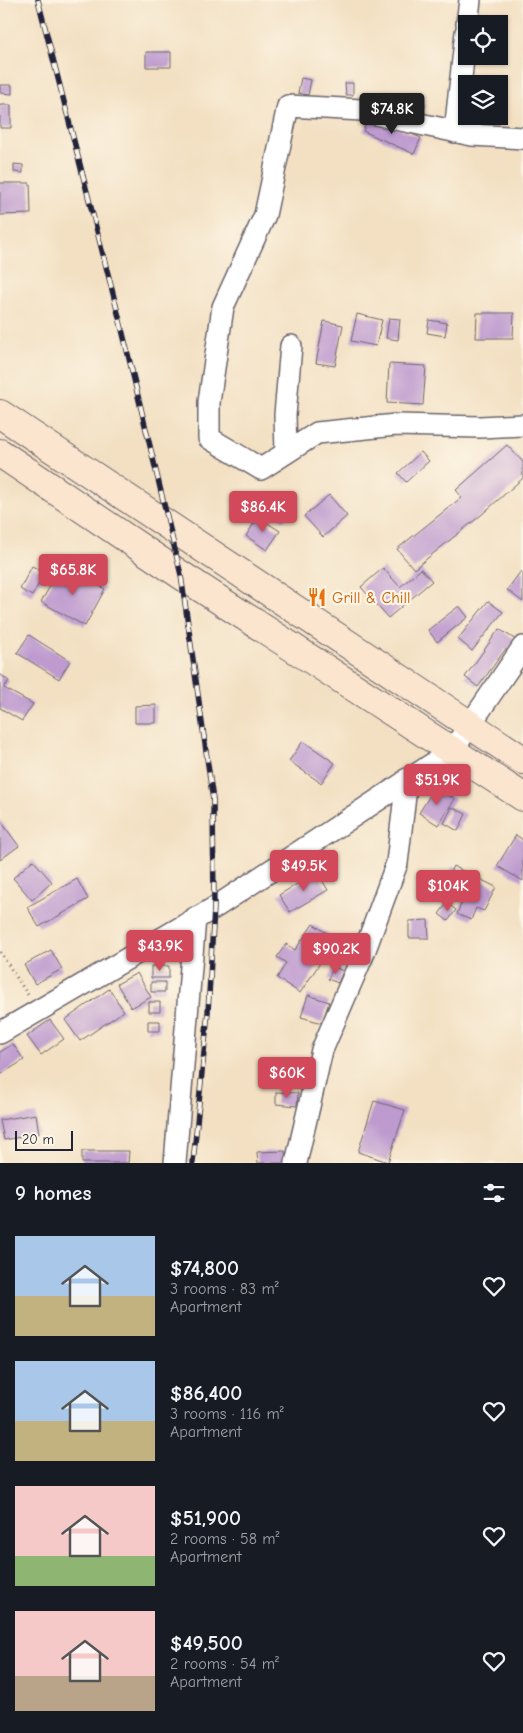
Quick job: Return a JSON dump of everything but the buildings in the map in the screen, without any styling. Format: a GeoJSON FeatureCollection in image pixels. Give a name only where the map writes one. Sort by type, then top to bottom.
{"type":"FeatureCollection","features":[{"type":"Feature","properties":{"kind":"main road"},"geometry":{"type":"LineString","coordinates":[[0,414],[523,760]]}},
{"type":"Feature","properties":{"kind":"main road"},"geometry":{"type":"LineString","coordinates":[[0,453],[181,575],[523,798]]}},
{"type":"Feature","properties":{"kind":"street"},"geometry":{"type":"LineString","coordinates":[[468,15],[470,0]]}},
{"type":"Feature","properties":{"kind":"street"},"geometry":{"type":"LineString","coordinates":[[455,132],[462,65]]}},
{"type":"Feature","properties":{"kind":"street"},"geometry":{"type":"LineString","coordinates":[[523,138],[472,135],[362,110],[288,106],[264,214],[223,307],[209,402],[209,438],[262,469],[317,433],[396,425],[480,427],[523,425]]}},
{"type":"Feature","properties":{"kind":"street"},"geometry":{"type":"LineString","coordinates":[[286,453],[285,415],[291,346]]}},
{"type":"Feature","properties":{"kind":"street"},"geometry":{"type":"LineString","coordinates":[[0,1033],[194,918],[452,751],[523,647]]}},
{"type":"Feature","properties":{"kind":"street"},"geometry":{"type":"LineString","coordinates":[[296,1163],[322,1050],[362,955],[397,863],[407,779]]}},
{"type":"Feature","properties":{"kind":"street"},"geometry":{"type":"LineString","coordinates":[[175,1163],[194,918]]}},
{"type":"Feature","properties":{"kind":"path"},"geometry":{"type":"LineString","coordinates":[[0,952],[38,1010]]}},
{"type":"Feature","properties":{"kind":"railway"},"geometry":{"type":"LineString","coordinates":[[38,0],[120,321],[181,575],[213,800],[214,908],[208,1012],[193,1163]]}},
{"type":"Feature","properties":{"kind":"place","name":"Grill & Chill"},"geometry":{"type":"Point","coordinates":[317,597]}}]}
